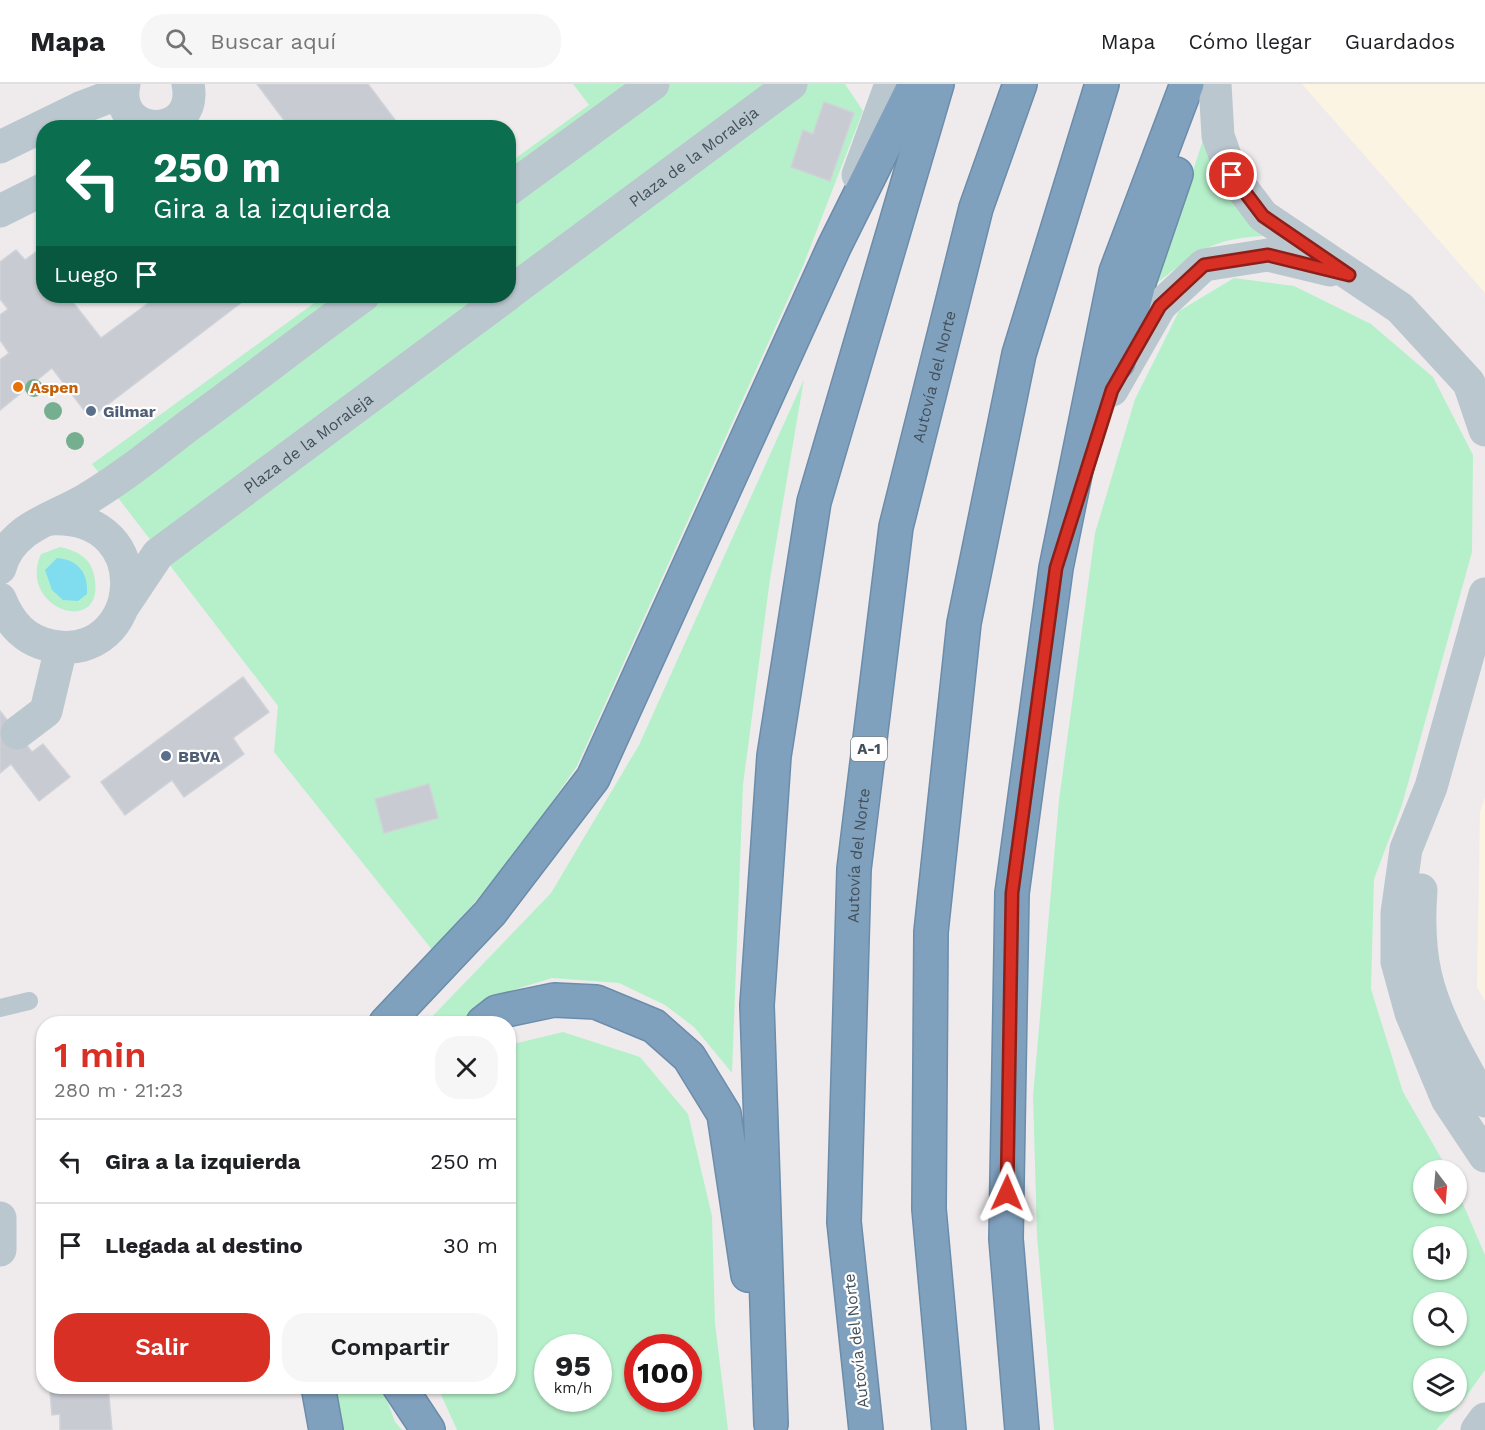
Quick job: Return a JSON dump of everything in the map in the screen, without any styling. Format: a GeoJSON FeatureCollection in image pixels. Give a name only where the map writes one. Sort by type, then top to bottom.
{"type":"FeatureCollection","features":[{"type":"Feature","properties":{"kind":"highway"},"geometry":{"type":"LineString","coordinates":[[393,1016],[490,913],[593,778],[834,247],[915,84]]}},
{"type":"Feature","properties":{"kind":"highway"},"geometry":{"type":"LineString","coordinates":[[771,1427],[757,1005],[774,756],[814,502],[937,84]]}},
{"type":"Feature","properties":{"kind":"highway","name":"Autovía del Norte"},"geometry":{"type":"LineString","coordinates":[[866,1430],[844,1222],[854,869],[896,527],[976,208],[1020,84]]}},
{"type":"Feature","properties":{"kind":"highway"},"geometry":{"type":"LineString","coordinates":[[949,1430],[929,1209],[931,932],[964,623],[1019,354],[1102,84]]}},
{"type":"Feature","properties":{"kind":"highway"},"geometry":{"type":"LineString","coordinates":[[1022,1430],[1006,1239],[1012,893],[1056,568],[1116,272],[1187,84]]}},
{"type":"Feature","properties":{"kind":"highway"},"geometry":{"type":"LineString","coordinates":[[1056,568],[1112,390],[1140,279],[1207,84]]}},
{"type":"Feature","properties":{"kind":"highway"},"geometry":{"type":"LineString","coordinates":[[492,1016],[497,1012],[554,1000],[596,1002],[654,1026],[689,1057],[724,1114],[771,1427]]}},
{"type":"Feature","properties":{"kind":"highway"},"geometry":{"type":"LineString","coordinates":[[305,1394],[311,1430]]}},
{"type":"Feature","properties":{"kind":"highway"},"geometry":{"type":"LineString","coordinates":[[319,1394],[326,1430]]}},
{"type":"Feature","properties":{"kind":"highway"},"geometry":{"type":"LineString","coordinates":[[404,1394],[428,1430]]}},
{"type":"Feature","properties":{"kind":"street"},"geometry":{"type":"LineString","coordinates":[[516,184],[653,84]]}},
{"type":"Feature","properties":{"kind":"street","name":"Plaza de la Moraleja"},"geometry":{"type":"LineString","coordinates":[[516,288],[791,84]]}},
{"type":"Feature","properties":{"kind":"street"},"geometry":{"type":"LineString","coordinates":[[1215,84],[1218,136],[1232,175],[1263,216],[1400,308],[1469,383],[1485,430]]}},
{"type":"Feature","properties":{"kind":"street"},"geometry":{"type":"LineString","coordinates":[[55,120],[123,88],[128,112],[134,120]]}},
{"type":"Feature","properties":{"kind":"street"},"geometry":{"type":"LineString","coordinates":[[834,247],[880,92]]}},
{"type":"Feature","properties":{"kind":"street"},"geometry":{"type":"LineString","coordinates":[[175,120],[195,105]]}},
{"type":"Feature","properties":{"kind":"street"},"geometry":{"type":"LineString","coordinates":[[0,147],[36,129]]}},
{"type":"Feature","properties":{"kind":"street"},"geometry":{"type":"LineString","coordinates":[[0,211],[36,193]]}},
{"type":"Feature","properties":{"kind":"street"},"geometry":{"type":"LineString","coordinates":[[1112,390],[1160,306],[1204,265],[1268,255],[1349,275]]}},
{"type":"Feature","properties":{"kind":"street","name":"Plaza de la Moraleja"},"geometry":{"type":"LineString","coordinates":[[1,561],[15,540],[31,526],[51,519],[108,487],[344,303]]}},
{"type":"Feature","properties":{"kind":"street","name":"Plaza de la Moraleja"},"geometry":{"type":"LineString","coordinates":[[62,648],[81,645],[99,636],[115,623],[124,605],[158,554],[496,303]]}},
{"type":"Feature","properties":{"kind":"street","name":"Plaza de la Moraleja"},"geometry":{"type":"LineString","coordinates":[[51,519],[71,518],[89,523],[112,542],[126,567],[128,586],[124,605]]}},
{"type":"Feature","properties":{"kind":"street"},"geometry":{"type":"LineString","coordinates":[[1485,594],[1431,787],[1406,849],[1397,913],[1397,962],[1411,1013],[1447,1099],[1485,1156]]}},
{"type":"Feature","properties":{"kind":"street"},"geometry":{"type":"LineString","coordinates":[[0,599],[8,618],[22,634],[40,644],[62,648],[46,711],[17,733]]}},
{"type":"Feature","properties":{"kind":"street"},"geometry":{"type":"LineString","coordinates":[[1431,787],[1419,919],[1422,964],[1435,1012],[1485,1101]]}},
{"type":"Feature","properties":{"kind":"street"},"geometry":{"type":"LineString","coordinates":[[0,1218],[0,1250]]}},
{"type":"Feature","properties":{"kind":"street"},"geometry":{"type":"LineString","coordinates":[[1477,1430],[1485,1419]]}},
{"type":"Feature","properties":{"kind":"lane"},"geometry":{"type":"LineString","coordinates":[[0,1008],[29,1001]]}},
{"type":"Feature","properties":{"kind":"shaded area"},"geometry":{"type":"Polygon","coordinates":[[[1302,84],[1485,84],[1485,293],[1302,84]]]}},
{"type":"Feature","properties":{"kind":"shaded area"},"geometry":{"type":"Polygon","coordinates":[[[1485,797],[1485,1001],[1477,987],[1480,812],[1485,797]]]}},
{"type":"Feature","properties":{"kind":"green space"},"geometry":{"type":"Polygon","coordinates":[[[573,84],[845,84],[863,111],[803,266],[577,766],[516,854],[433,951],[274,752],[278,706],[92,464],[314,303],[516,303],[516,158],[589,105],[573,84]]]}},
{"type":"Feature","properties":{"kind":"green space"},"geometry":{"type":"Polygon","coordinates":[[[1204,137],[1265,236],[1232,240],[1206,249],[1194,255],[1156,284],[1204,137]]]}},
{"type":"Feature","properties":{"kind":"green space"},"geometry":{"type":"Polygon","coordinates":[[[1234,278],[1294,286],[1371,324],[1433,377],[1473,455],[1472,552],[1402,805],[1374,879],[1371,989],[1403,1092],[1442,1160],[1413,1160],[1413,1214],[1467,1213],[1485,1255],[1485,1370],[1467,1395],[1467,1358],[1413,1358],[1413,1412],[1453,1412],[1436,1430],[1054,1430],[1037,1236],[1033,1096],[1059,800],[1095,533],[1135,399],[1179,311],[1234,278]]]}},
{"type":"Feature","properties":{"kind":"green space"},"geometry":{"type":"Polygon","coordinates":[[[804,379],[770,579],[743,785],[732,1073],[694,1027],[665,1005],[619,983],[552,978],[497,995],[467,1016],[433,1016],[551,893],[639,745],[804,379]]]}},
{"type":"Feature","properties":{"kind":"green space"},"geometry":{"type":"Polygon","coordinates":[[[60,547],[86,559],[94,575],[95,595],[88,607],[77,611],[63,610],[50,602],[41,590],[37,574],[41,554],[60,547]]]}},
{"type":"Feature","properties":{"kind":"green space"},"geometry":{"type":"Polygon","coordinates":[[[563,1032],[640,1057],[688,1114],[712,1216],[715,1323],[728,1430],[457,1430],[441,1394],[516,1394],[516,1043],[563,1032]]]}},
{"type":"Feature","properties":{"kind":"green space"},"geometry":{"type":"Polygon","coordinates":[[[332,1394],[385,1394],[395,1422],[402,1430],[337,1430],[332,1394]]]}},
{"type":"Feature","properties":{"kind":"water"},"geometry":{"type":"Polygon","coordinates":[[[57,558],[71,562],[84,574],[87,594],[78,601],[63,600],[52,590],[45,570],[57,558]]]}},
{"type":"Feature","properties":{"kind":"building"},"geometry":{"type":"Polygon","coordinates":[[[257,84],[368,84],[395,120],[284,120],[257,84]]]}},
{"type":"Feature","properties":{"kind":"building"},"geometry":{"type":"Polygon","coordinates":[[[824,102],[854,113],[830,181],[791,167],[803,130],[813,134],[824,102]]]}},
{"type":"Feature","properties":{"kind":"building"},"geometry":{"type":"Polygon","coordinates":[[[16,250],[25,260],[36,252],[36,303],[74,303],[101,338],[148,303],[241,303],[90,418],[52,368],[0,410],[0,360],[9,353],[0,340],[0,315],[8,309],[0,299],[0,262],[16,250]]]}},
{"type":"Feature","properties":{"kind":"building"},"geometry":{"type":"Polygon","coordinates":[[[243,677],[269,712],[233,738],[244,754],[184,797],[172,780],[125,815],[101,782],[243,677]]]}},
{"type":"Feature","properties":{"kind":"building"},"geometry":{"type":"Polygon","coordinates":[[[0,711],[32,752],[43,744],[70,777],[39,801],[11,764],[0,773],[0,711]]]}},
{"type":"Feature","properties":{"kind":"building"},"geometry":{"type":"Polygon","coordinates":[[[429,784],[438,818],[384,833],[375,799],[429,784]]]}},
{"type":"Feature","properties":{"kind":"building"},"geometry":{"type":"Polygon","coordinates":[[[50,1394],[109,1394],[112,1430],[60,1430],[60,1414],[52,1415],[50,1394]]]}},
{"type":"Feature","properties":{"kind":"place","name":"Aspen"},"geometry":{"type":"Point","coordinates":[18,387]}},
{"type":"Feature","properties":{"kind":"place","name":"Gilmar"},"geometry":{"type":"Point","coordinates":[91,411]}},
{"type":"Feature","properties":{"kind":"place","name":"BBVA"},"geometry":{"type":"Point","coordinates":[166,756]}},
{"type":"Feature","properties":{"kind":"route"},"geometry":{"type":"LineString","coordinates":[[1007,1193],[1012,893],[1056,568],[1112,390],[1160,306],[1204,265],[1268,255],[1349,275],[1263,216],[1232,175]]}}]}
